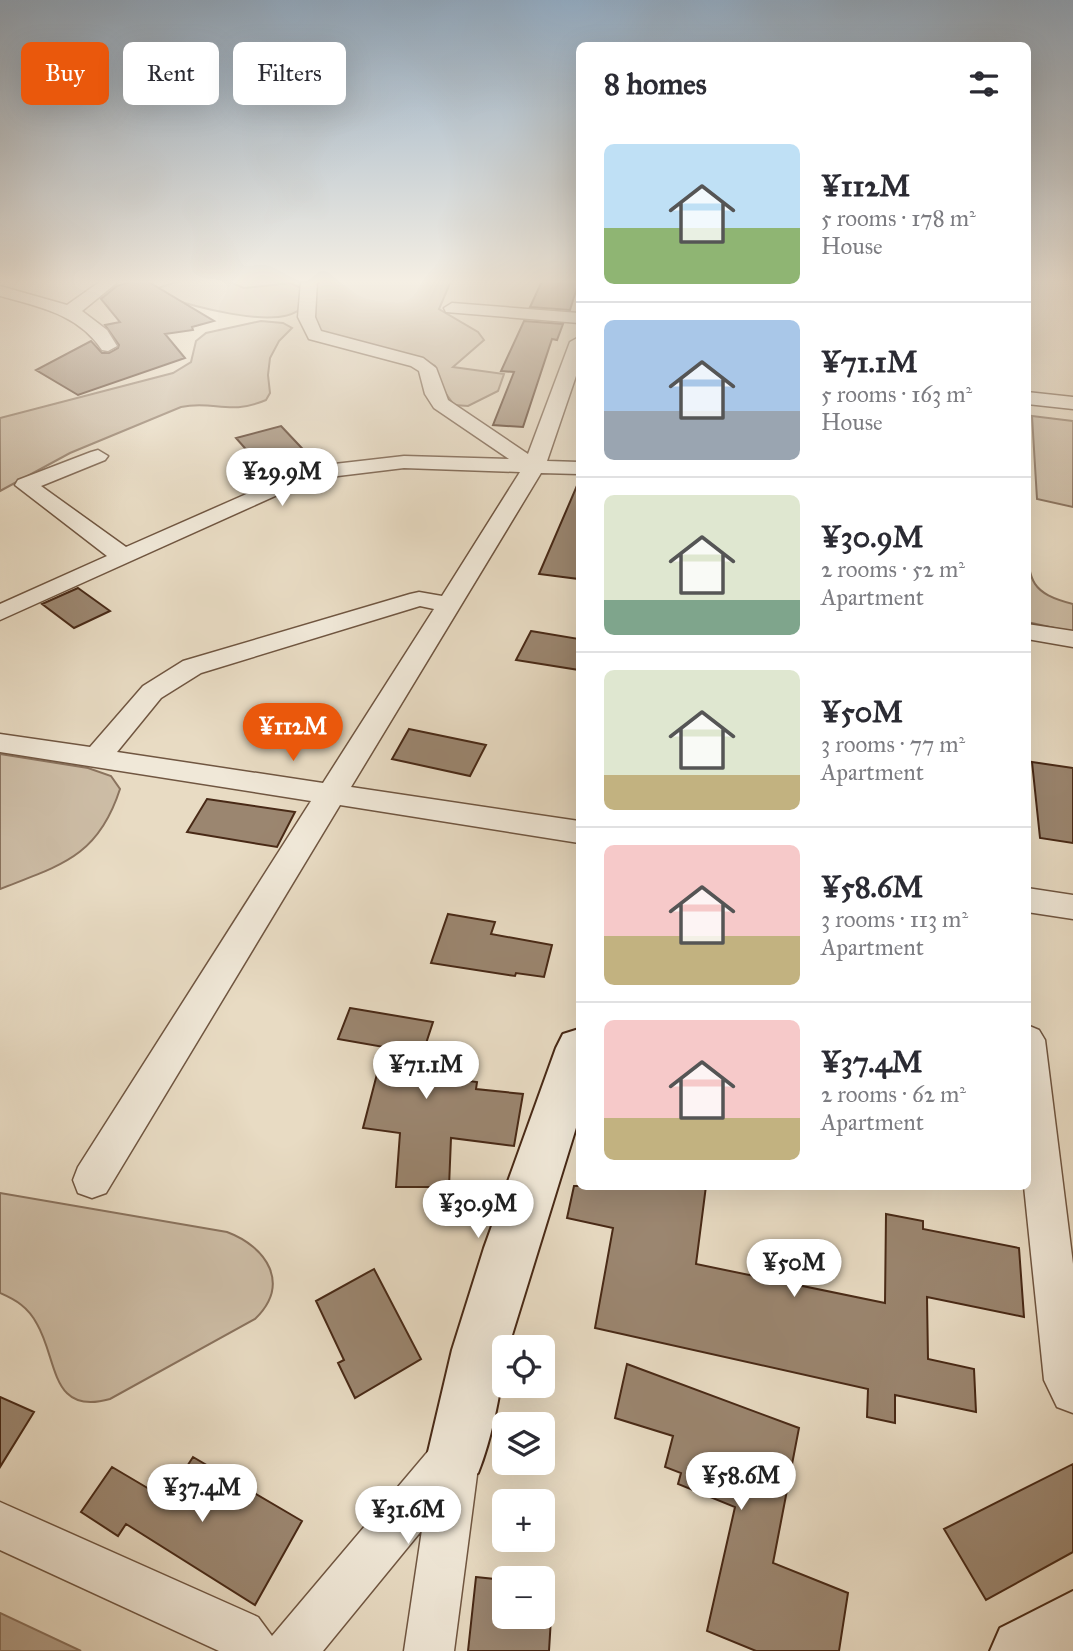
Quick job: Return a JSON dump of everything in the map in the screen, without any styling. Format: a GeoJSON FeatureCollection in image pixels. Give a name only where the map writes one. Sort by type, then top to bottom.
{"type":"FeatureCollection","features":[{"type":"Feature","properties":{"kind":"street"},"geometry":{"type":"LineString","coordinates":[[402,358],[427,368],[434,394],[441,404],[534,467]]}},
{"type":"Feature","properties":{"kind":"street"},"geometry":{"type":"LineString","coordinates":[[92,1180],[534,467],[573,358]]}},
{"type":"Feature","properties":{"kind":"street"},"geometry":{"type":"LineString","coordinates":[[1031,398],[1073,403]]}},
{"type":"Feature","properties":{"kind":"street"},"geometry":{"type":"LineString","coordinates":[[98,456],[26,485],[124,556]]}},
{"type":"Feature","properties":{"kind":"street"},"geometry":{"type":"LineString","coordinates":[[0,612],[308,473],[404,463],[576,468]]}},
{"type":"Feature","properties":{"kind":"street"},"geometry":{"type":"LineString","coordinates":[[96,758],[152,692],[192,667],[419,599],[449,604]]}},
{"type":"Feature","properties":{"kind":"street"},"geometry":{"type":"LineString","coordinates":[[1031,632],[1073,639]]}},
{"type":"Feature","properties":{"kind":"street"},"geometry":{"type":"LineString","coordinates":[[0,743],[576,832]]}},
{"type":"Feature","properties":{"kind":"street"},"geometry":{"type":"LineString","coordinates":[[1031,901],[1073,907]]}},
{"type":"Feature","properties":{"kind":"street"},"geometry":{"type":"LineString","coordinates":[[429,1651],[457,1452],[475,1372],[576,1057]]}},
{"type":"Feature","properties":{"kind":"street"},"geometry":{"type":"LineString","coordinates":[[1031,1075],[1066,1380],[1073,1391]]}},
{"type":"Feature","properties":{"kind":"street"},"geometry":{"type":"LineString","coordinates":[[291,1651],[457,1452]]}},
{"type":"Feature","properties":{"kind":"street"},"geometry":{"type":"LineString","coordinates":[[0,1526],[240,1635],[253,1651]]}},
{"type":"Feature","properties":{"kind":"street"},"geometry":{"type":"LineString","coordinates":[[1023,1651],[1073,1623]]}},
{"type":"Feature","properties":{"kind":"shaded area"},"geometry":{"type":"Polygon","coordinates":[[[192,358],[270,358],[270,393],[266,400],[242,407],[181,407],[70,453],[0,491],[0,418],[173,373],[191,362],[192,358]]]}},
{"type":"Feature","properties":{"kind":"shaded area"},"geometry":{"type":"Polygon","coordinates":[[[419,358],[463,358],[453,367],[504,374],[498,391],[468,406],[454,405],[439,384],[435,366],[419,358]]]}},
{"type":"Feature","properties":{"kind":"shaded area"},"geometry":{"type":"Polygon","coordinates":[[[1032,416],[1073,421],[1073,507],[1037,499],[1032,416]]]}},
{"type":"Feature","properties":{"kind":"shaded area"},"geometry":{"type":"Polygon","coordinates":[[[1031,576],[1035,584],[1048,595],[1073,604],[1073,632],[1031,623],[1031,576]]]}},
{"type":"Feature","properties":{"kind":"shaded area"},"geometry":{"type":"Polygon","coordinates":[[[0,754],[88,768],[111,776],[120,789],[101,830],[75,856],[0,889],[0,754]]]}},
{"type":"Feature","properties":{"kind":"shaded area"},"geometry":{"type":"Polygon","coordinates":[[[0,1193],[227,1232],[253,1247],[270,1268],[273,1280],[266,1306],[255,1319],[110,1399],[90,1402],[76,1400],[66,1392],[59,1381],[44,1338],[30,1313],[0,1293],[0,1193]]]}},
{"type":"Feature","properties":{"kind":"shaded area"},"geometry":{"type":"Polygon","coordinates":[[[0,1613],[81,1651],[0,1651],[0,1613]]]}},
{"type":"Feature","properties":{"kind":"building"},"geometry":{"type":"Polygon","coordinates":[[[59,358],[185,358],[78,395],[36,370],[59,358]]]}},
{"type":"Feature","properties":{"kind":"building"},"geometry":{"type":"Polygon","coordinates":[[[507,358],[546,358],[523,427],[493,425],[514,372],[501,371],[507,358]]]}},
{"type":"Feature","properties":{"kind":"building"},"geometry":{"type":"Polygon","coordinates":[[[281,426],[314,461],[273,480],[236,438],[281,426]]]}},
{"type":"Feature","properties":{"kind":"building"},"geometry":{"type":"Polygon","coordinates":[[[576,488],[576,579],[539,574],[576,488]]]}},
{"type":"Feature","properties":{"kind":"building"},"geometry":{"type":"Polygon","coordinates":[[[78,588],[110,611],[74,628],[42,604],[78,588]]]}},
{"type":"Feature","properties":{"kind":"building"},"geometry":{"type":"Polygon","coordinates":[[[531,631],[576,638],[576,670],[516,660],[531,631]]]}},
{"type":"Feature","properties":{"kind":"building"},"geometry":{"type":"Polygon","coordinates":[[[409,729],[486,745],[470,776],[392,759],[409,729]]]}},
{"type":"Feature","properties":{"kind":"building"},"geometry":{"type":"Polygon","coordinates":[[[1032,762],[1073,768],[1073,843],[1040,838],[1032,762]]]}},
{"type":"Feature","properties":{"kind":"building"},"geometry":{"type":"Polygon","coordinates":[[[207,799],[295,812],[277,847],[187,832],[207,799]]]}},
{"type":"Feature","properties":{"kind":"building"},"geometry":{"type":"Polygon","coordinates":[[[448,914],[495,922],[491,934],[552,945],[544,977],[516,973],[515,976],[431,963],[448,914]]]}},
{"type":"Feature","properties":{"kind":"building"},"geometry":{"type":"Polygon","coordinates":[[[350,1008],[433,1022],[416,1074],[477,1082],[476,1089],[523,1094],[514,1146],[451,1138],[449,1187],[396,1187],[400,1133],[363,1128],[384,1047],[338,1039],[350,1008]]]}},
{"type":"Feature","properties":{"kind":"building"},"geometry":{"type":"Polygon","coordinates":[[[574,1186],[576,1190],[705,1190],[696,1264],[885,1303],[886,1214],[923,1221],[923,1229],[1019,1248],[1024,1317],[927,1297],[928,1359],[974,1369],[976,1412],[895,1395],[895,1423],[867,1417],[868,1389],[595,1328],[613,1228],[567,1218],[574,1186]]]}},
{"type":"Feature","properties":{"kind":"building"},"geometry":{"type":"Polygon","coordinates":[[[374,1269],[421,1359],[355,1398],[338,1363],[344,1360],[316,1301],[374,1269]]]}},
{"type":"Feature","properties":{"kind":"building"},"geometry":{"type":"Polygon","coordinates":[[[627,1364],[799,1428],[773,1563],[848,1593],[839,1651],[756,1651],[707,1631],[735,1507],[678,1484],[681,1473],[665,1467],[673,1436],[615,1418],[627,1364]]]}},
{"type":"Feature","properties":{"kind":"building"},"geometry":{"type":"Polygon","coordinates":[[[0,1397],[34,1412],[0,1467],[0,1397]]]}},
{"type":"Feature","properties":{"kind":"building"},"geometry":{"type":"Polygon","coordinates":[[[193,1457],[302,1521],[255,1605],[126,1524],[118,1536],[81,1512],[112,1467],[156,1493],[163,1483],[173,1488],[193,1457]]]}},
{"type":"Feature","properties":{"kind":"building"},"geometry":{"type":"Polygon","coordinates":[[[1073,1464],[1073,1552],[986,1600],[944,1529],[1073,1464]]]}},
{"type":"Feature","properties":{"kind":"building"},"geometry":{"type":"Polygon","coordinates":[[[476,1577],[492,1579],[492,1629],[550,1629],[549,1651],[468,1651],[476,1577]]]}}]}
